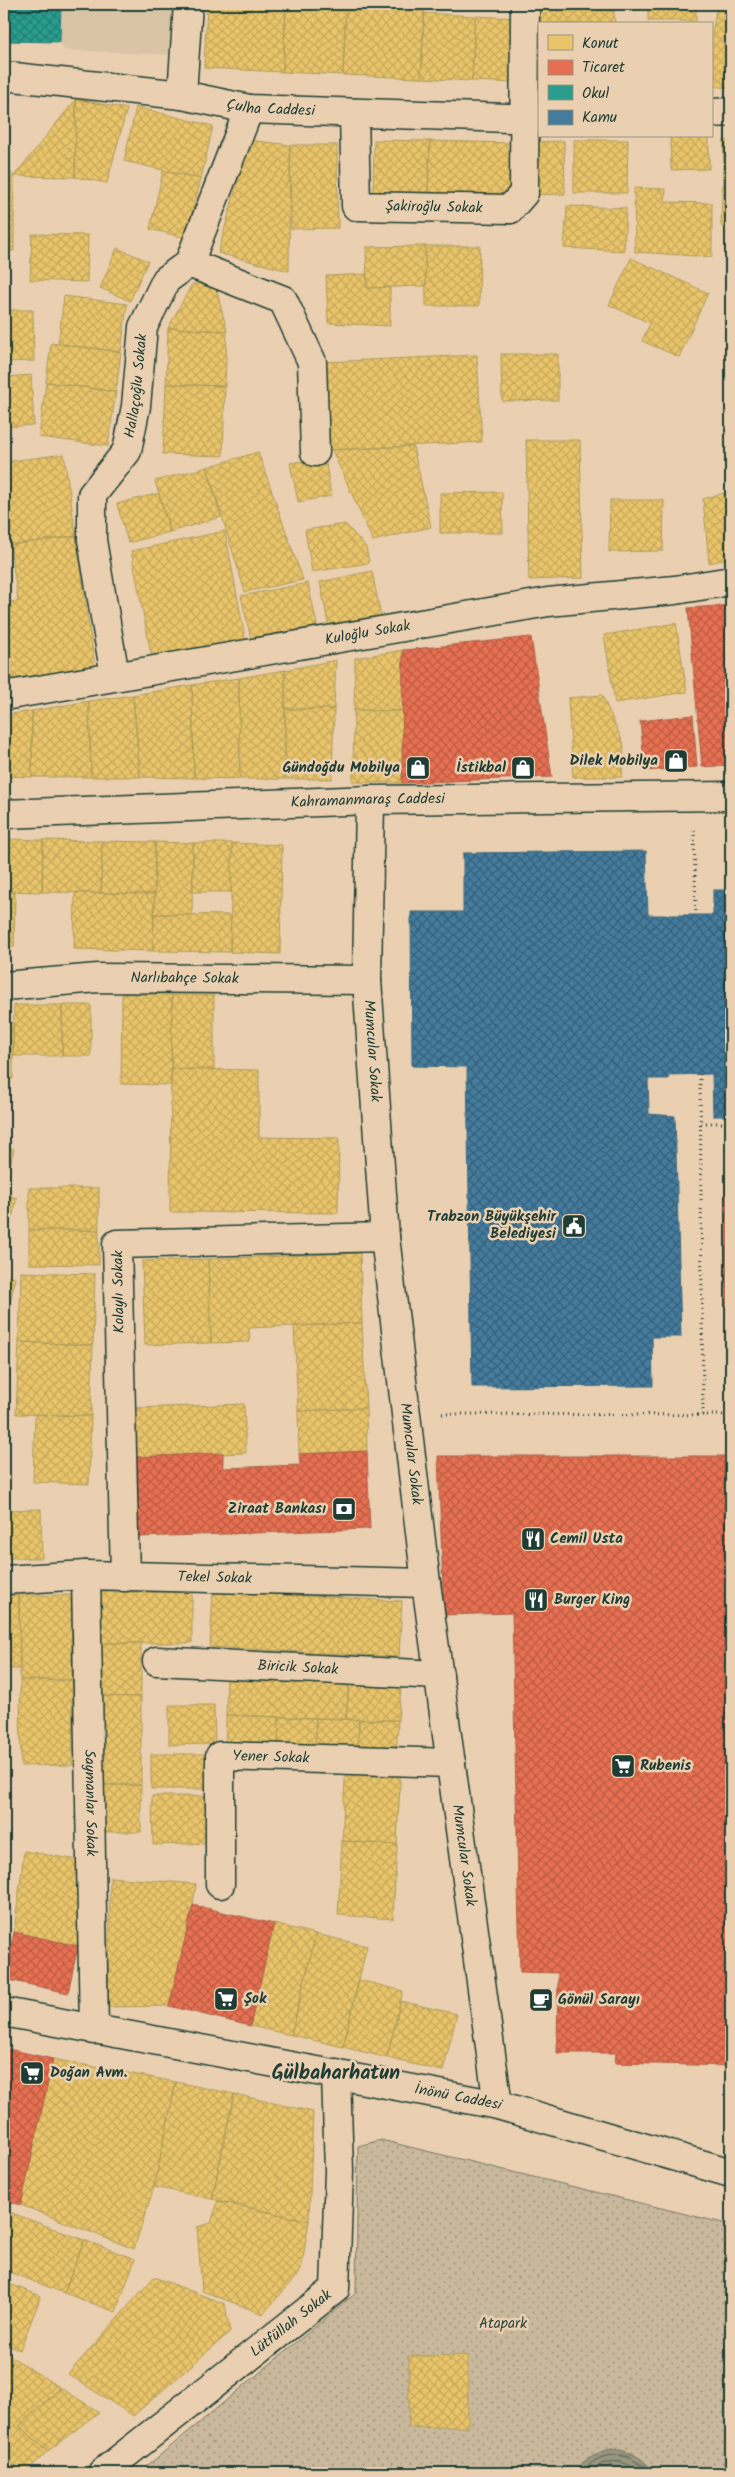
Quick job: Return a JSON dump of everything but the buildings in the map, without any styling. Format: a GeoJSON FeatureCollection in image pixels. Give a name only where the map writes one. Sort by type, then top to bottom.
{"type":"FeatureCollection","features":[{"type":"Feature","properties":{"kind":"street"},"geometry":{"type":"LineString","coordinates":[[182,95],[188,4]]}},
{"type":"Feature","properties":{"kind":"street","name":"Şakiroğlu Sokak"},"geometry":{"type":"LineString","coordinates":[[354,113],[356,206],[510,209],[524,194],[532,119],[525,4]]}},
{"type":"Feature","properties":{"kind":"street","name":"Çulha Caddesi"},"geometry":{"type":"LineString","coordinates":[[4,76],[182,95],[249,109],[532,119]]}},
{"type":"Feature","properties":{"kind":"street"},"geometry":{"type":"LineString","coordinates":[[249,109],[190,263],[283,300],[312,362],[315,452]]}},
{"type":"Feature","properties":{"kind":"street"},"geometry":{"type":"LineString","coordinates":[[712,113],[731,112]]}},
{"type":"Feature","properties":{"kind":"street","name":"Hallaçoğlu Sokak"},"geometry":{"type":"LineString","coordinates":[[115,676],[92,540],[92,495],[127,451],[136,406],[143,327],[166,280],[190,263]]}},
{"type":"Feature","properties":{"kind":"street","name":"Kuloğlu Sokak"},"geometry":{"type":"LineString","coordinates":[[4,696],[548,602],[674,590],[731,581]]}},
{"type":"Feature","properties":{"kind":"street","name":"Kahramanmaraş Caddesi"},"geometry":{"type":"LineString","coordinates":[[4,814],[370,800],[731,796]]}},
{"type":"Feature","properties":{"kind":"street","name":"Mumcular Sokak"},"geometry":{"type":"LineString","coordinates":[[370,800],[367,980],[385,1237],[426,1583],[498,2105]]}},
{"type":"Feature","properties":{"kind":"street","name":"Narlıbahçe Sokak"},"geometry":{"type":"LineString","coordinates":[[4,986],[98,978],[367,980]]}},
{"type":"Feature","properties":{"kind":"street","name":"Kolaylı Sokak"},"geometry":{"type":"LineString","coordinates":[[125,1577],[117,1244],[385,1237]]}},
{"type":"Feature","properties":{"kind":"street","name":"Tekel Sokak"},"geometry":{"type":"LineString","coordinates":[[4,1580],[86,1575],[426,1583]]}},
{"type":"Feature","properties":{"kind":"street","name":"Saymanlar Sokak"},"geometry":{"type":"LineString","coordinates":[[86,1575],[94,2030]]}},
{"type":"Feature","properties":{"kind":"street","name":"Biricik Sokak"},"geometry":{"type":"LineString","coordinates":[[157,1661],[439,1675]]}},
{"type":"Feature","properties":{"kind":"street","name":"Yener Sokak"},"geometry":{"type":"LineString","coordinates":[[220,1884],[220,1756],[451,1763]]}},
{"type":"Feature","properties":{"kind":"street","name":"İnönü Caddesi"},"geometry":{"type":"LineString","coordinates":[[4,2012],[498,2105],[731,2173]]}},
{"type":"Feature","properties":{"kind":"street","name":"Lütfüllah Sokak"},"geometry":{"type":"LineString","coordinates":[[102,2473],[335,2289],[339,2171],[336,2074]]}},
{"type":"Feature","properties":{"kind":"path"},"geometry":{"type":"LineString","coordinates":[[694,826],[696,914]]}},
{"type":"Feature","properties":{"kind":"path"},"geometry":{"type":"LineString","coordinates":[[700,1074],[703,1415]]}},
{"type":"Feature","properties":{"kind":"path"},"geometry":{"type":"LineString","coordinates":[[700,1123],[731,1123]]}},
{"type":"Feature","properties":{"kind":"path"},"geometry":{"type":"LineString","coordinates":[[450,1414],[731,1415]]}},
{"type":"Feature","properties":{"kind":"shaded area"},"geometry":{"type":"Polygon","coordinates":[[[4,4],[178,4],[174,55],[65,50],[59,42],[4,41],[4,4]]]}},
{"type":"Feature","properties":{"kind":"green space","name":"Atapark"},"geometry":{"type":"Polygon","coordinates":[[[381,2140],[731,2225],[731,2473],[144,2473],[147,2466],[356,2293],[358,2146],[381,2140]]]}},
{"type":"Feature","properties":{"kind":"water"},"geometry":{"type":"Polygon","coordinates":[[[612,2449],[625,2451],[636,2456],[653,2473],[576,2473],[582,2463],[591,2456],[612,2449]]]}},
{"type":"Feature","properties":{"kind":"place","name":"Dilek Mobilya"},"geometry":{"type":"Point","coordinates":[676,761]}},
{"type":"Feature","properties":{"kind":"place","name":"Gündoğdu Mobilya"},"geometry":{"type":"Point","coordinates":[418,768]}},
{"type":"Feature","properties":{"kind":"place","name":"İstikbal"},"geometry":{"type":"Point","coordinates":[523,768]}},
{"type":"Feature","properties":{"kind":"place","name":"Trabzon Büyükşehir Belediyesi"},"geometry":{"type":"Point","coordinates":[574,1226]}},
{"type":"Feature","properties":{"kind":"place","name":"Ziraat Bankası"},"geometry":{"type":"Point","coordinates":[344,1509]}},
{"type":"Feature","properties":{"kind":"place","name":"Cemil Usta"},"geometry":{"type":"Point","coordinates":[533,1539]}},
{"type":"Feature","properties":{"kind":"place","name":"Burger King"},"geometry":{"type":"Point","coordinates":[536,1600]}},
{"type":"Feature","properties":{"kind":"place","name":"Rubenis"},"geometry":{"type":"Point","coordinates":[623,1766]}},
{"type":"Feature","properties":{"kind":"place","name":"Şok"},"geometry":{"type":"Point","coordinates":[226,1999]}},
{"type":"Feature","properties":{"kind":"place","name":"Gönül Sarayı"},"geometry":{"type":"Point","coordinates":[541,2000]}},
{"type":"Feature","properties":{"kind":"place","name":"Doğan Avm."},"geometry":{"type":"Point","coordinates":[32,2073]}},
{"type":"Feature","properties":{"kind":"district","name":"Gülbaharhatun"},"geometry":{"type":"Point","coordinates":[336,2074]}}]}
